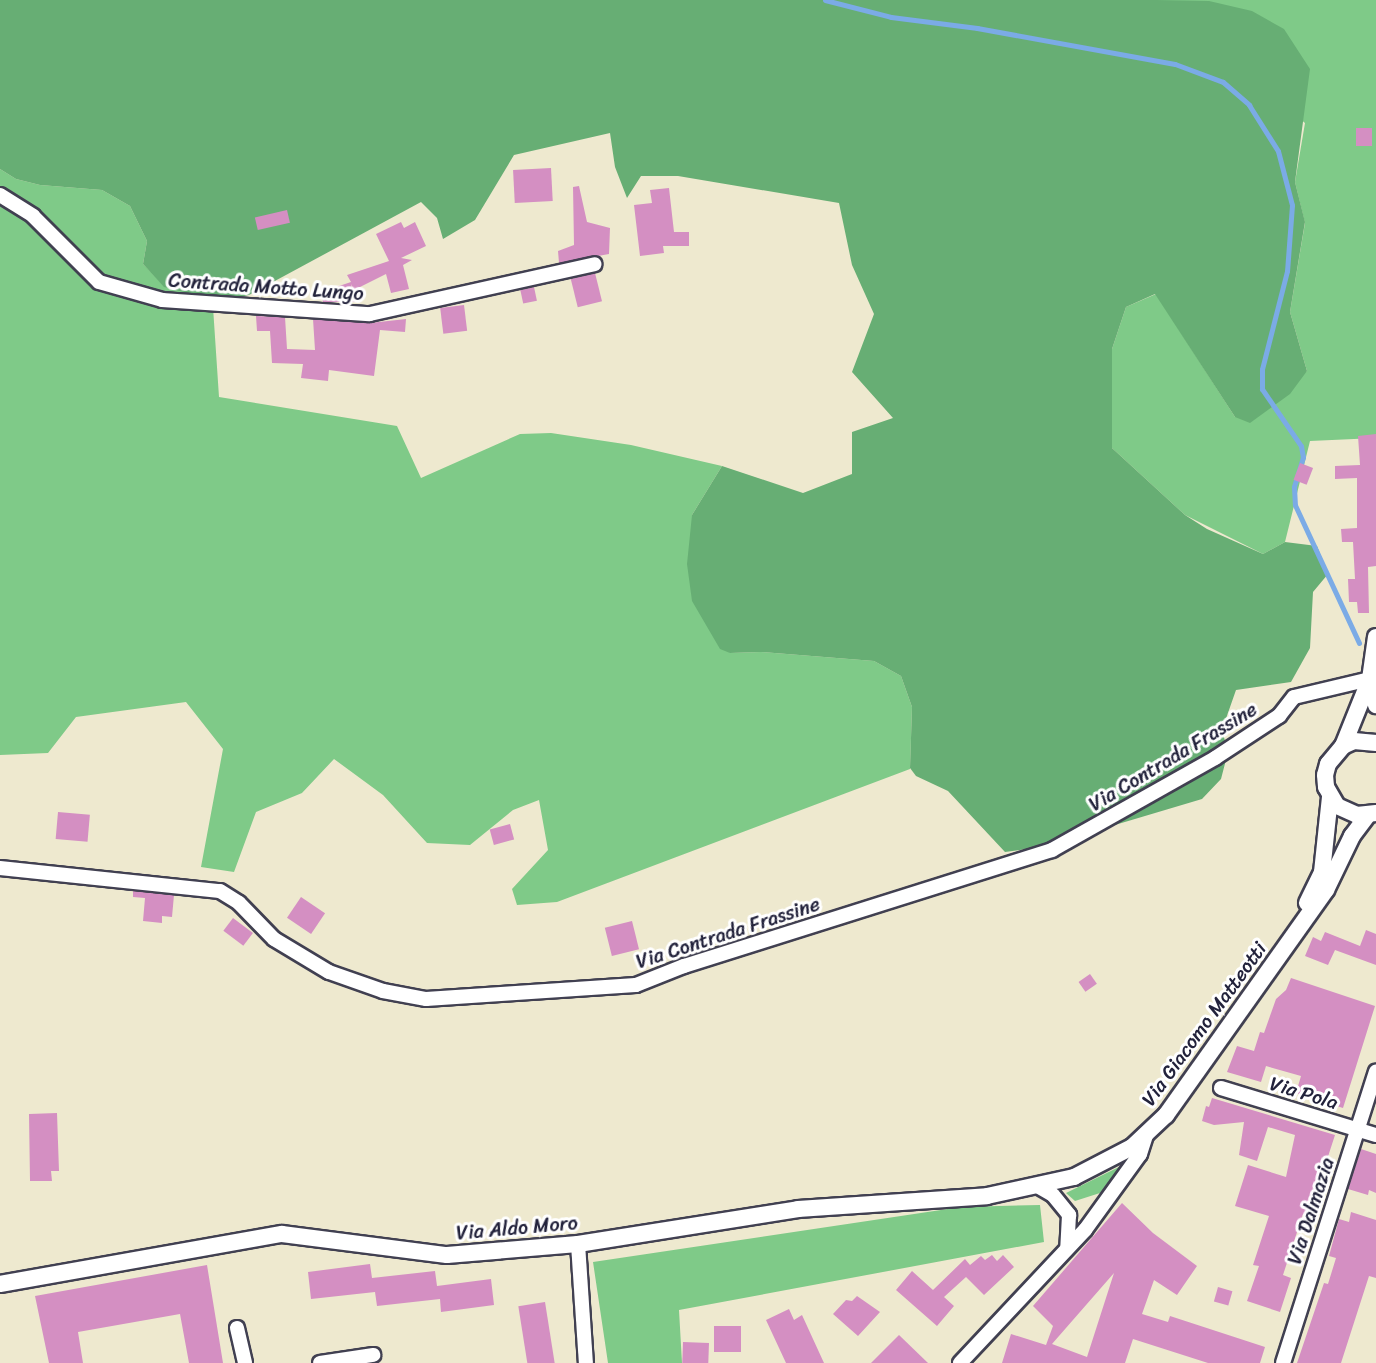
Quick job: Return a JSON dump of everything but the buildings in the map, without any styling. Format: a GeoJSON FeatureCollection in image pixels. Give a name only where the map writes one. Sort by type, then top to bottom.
{"type":"FeatureCollection","features":[{"type":"Feature","properties":{"kind":"street","name":"Contrada Motto Lungo"},"geometry":{"type":"LineString","coordinates":[[0,195],[33,216],[99,282],[162,300],[370,314],[595,264]]}},
{"type":"Feature","properties":{"kind":"street"},"geometry":{"type":"LineString","coordinates":[[1375,643],[1371,679],[1376,705]]}},
{"type":"Feature","properties":{"kind":"street","name":"Via Giacomo Matteotti"},"geometry":{"type":"LineString","coordinates":[[1293,934],[1322,872],[1330,797],[1325,775],[1328,764],[1342,746],[1371,679]]}},
{"type":"Feature","properties":{"kind":"street","name":"Via Contrada Frassine"},"geometry":{"type":"LineString","coordinates":[[0,868],[220,891],[239,903],[274,939],[329,972],[394,993],[426,999],[468,999],[636,985],[684,966],[1052,850],[1215,758],[1279,716],[1294,697],[1371,679]]}},
{"type":"Feature","properties":{"kind":"street"},"geometry":{"type":"LineString","coordinates":[[1342,746],[1354,741],[1376,743]]}},
{"type":"Feature","properties":{"kind":"street"},"geometry":{"type":"LineString","coordinates":[[1330,797],[1347,812],[1372,814]]}},
{"type":"Feature","properties":{"kind":"street","name":"Via Giacomo Matteotti"},"geometry":{"type":"LineString","coordinates":[[1039,1187],[1095,1168],[1146,1136],[1188,1088],[1293,934],[1326,890],[1352,836],[1372,814]]}},
{"type":"Feature","properties":{"kind":"street","name":"Via Dalmazia"},"geometry":{"type":"LineString","coordinates":[[1283,1363],[1376,1071]]}},
{"type":"Feature","properties":{"kind":"street","name":"Via Pola"},"geometry":{"type":"LineString","coordinates":[[1221,1088],[1376,1135]]}},
{"type":"Feature","properties":{"kind":"street","name":"Via Giacomo Matteotti"},"geometry":{"type":"LineString","coordinates":[[960,1363],[1067,1248],[1140,1154],[1146,1136]]}},
{"type":"Feature","properties":{"kind":"street"},"geometry":{"type":"LineString","coordinates":[[1039,1187],[1053,1195],[1069,1215],[1067,1248]]}},
{"type":"Feature","properties":{"kind":"street","name":"Via Aldo Moro"},"geometry":{"type":"LineString","coordinates":[[0,1284],[282,1234],[447,1255],[578,1244],[798,1209],[987,1196],[1039,1187]]}},
{"type":"Feature","properties":{"kind":"street"},"geometry":{"type":"LineString","coordinates":[[578,1244],[586,1363]]}},
{"type":"Feature","properties":{"kind":"street"},"geometry":{"type":"LineString","coordinates":[[237,1328],[245,1363]]}},
{"type":"Feature","properties":{"kind":"street"},"geometry":{"type":"LineString","coordinates":[[320,1363],[373,1355]]}},
{"type":"Feature","properties":{"kind":"green space"},"geometry":{"type":"Polygon","coordinates":[[[0,0],[1156,0],[1209,1],[1252,11],[1284,29],[1310,69],[1295,182],[1305,222],[1290,312],[1307,371],[1290,394],[1250,423],[1235,417],[1155,294],[1126,307],[1112,349],[1112,448],[1185,515],[1207,529],[1263,554],[1285,542],[1317,546],[1328,574],[1313,592],[1310,648],[1291,682],[1236,690],[1222,730],[1228,752],[1221,779],[1202,799],[1041,847],[1005,852],[948,791],[916,776],[910,768],[912,707],[901,676],[874,661],[761,652],[730,653],[720,649],[692,601],[687,564],[692,515],[722,466],[803,493],[852,474],[852,432],[893,418],[852,372],[874,314],[852,265],[839,203],[678,176],[641,176],[627,198],[615,167],[610,133],[514,155],[475,220],[443,239],[437,218],[421,202],[249,295],[220,301],[164,287],[143,264],[147,241],[130,206],[102,190],[40,185],[16,179],[0,169],[0,0]]]}},
{"type":"Feature","properties":{"kind":"green space"},"geometry":{"type":"Polygon","coordinates":[[[1156,0],[1376,0],[1376,438],[1310,441],[1285,542],[1263,554],[1185,515],[1112,448],[1112,349],[1126,307],[1156,294],[1235,417],[1307,371],[1290,312],[1305,223],[1295,182],[1305,123],[1156,0]]]}},
{"type":"Feature","properties":{"kind":"green space"},"geometry":{"type":"Polygon","coordinates":[[[0,169],[16,179],[40,185],[102,190],[130,206],[147,241],[143,264],[164,286],[220,301],[213,307],[219,397],[397,426],[421,478],[520,434],[551,433],[631,445],[722,466],[692,515],[730,653],[761,652],[874,661],[901,676],[912,707],[910,769],[557,902],[517,905],[512,889],[548,850],[539,800],[513,810],[470,845],[427,843],[383,795],[334,759],[302,793],[256,812],[234,872],[201,867],[223,749],[186,702],[76,717],[48,753],[0,755],[0,169]]]}},
{"type":"Feature","properties":{"kind":"green space"},"geometry":{"type":"Polygon","coordinates":[[[1123,1165],[1100,1193],[1075,1201],[1066,1193],[1123,1165]]]}},
{"type":"Feature","properties":{"kind":"green space"},"geometry":{"type":"Polygon","coordinates":[[[1040,1205],[1044,1242],[679,1310],[682,1363],[608,1363],[593,1262],[961,1207],[1040,1205]]]}},
{"type":"Feature","properties":{"kind":"waterway"},"geometry":{"type":"LineString","coordinates":[[825,0],[891,17],[977,28],[1175,64],[1223,82],[1249,105],[1278,151],[1292,205],[1287,271],[1262,369],[1262,389],[1301,446],[1303,457],[1294,487],[1295,505],[1359,643]]}}]}
